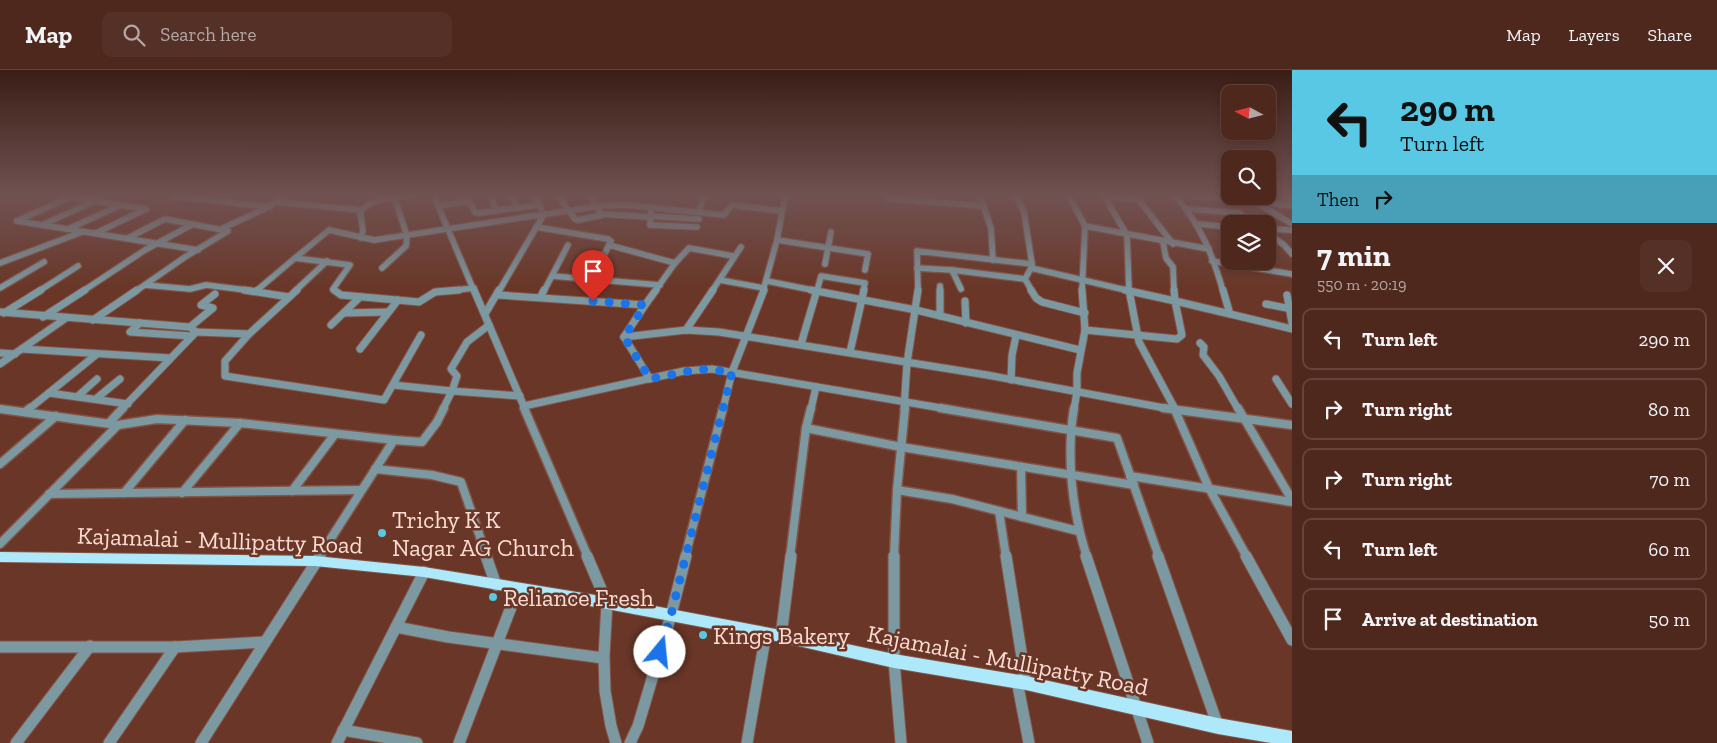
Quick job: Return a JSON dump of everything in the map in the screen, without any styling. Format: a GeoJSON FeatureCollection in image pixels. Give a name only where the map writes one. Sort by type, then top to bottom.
{"type":"FeatureCollection","features":[{"type":"Feature","properties":{"kind":"main road","name":"Kajamalai - Mullipatty Road"},"geometry":{"type":"LineString","coordinates":[[0,557],[315,561],[424,572],[518,590],[607,603],[781,636],[894,661],[1022,682],[1218,726],[1292,739]]}},
{"type":"Feature","properties":{"kind":"street"},"geometry":{"type":"LineString","coordinates":[[58,227],[198,250]]}},
{"type":"Feature","properties":{"kind":"street"},"geometry":{"type":"LineString","coordinates":[[95,234],[108,227]]}},
{"type":"Feature","properties":{"kind":"street"},"geometry":{"type":"LineString","coordinates":[[128,238],[149,227]]}},
{"type":"Feature","properties":{"kind":"street"},"geometry":{"type":"LineString","coordinates":[[43,317],[157,243],[187,227]]}},
{"type":"Feature","properties":{"kind":"street"},"geometry":{"type":"LineString","coordinates":[[93,320],[228,232],[217,227]]}},
{"type":"Feature","properties":{"kind":"street"},"geometry":{"type":"LineString","coordinates":[[361,238],[363,227]]}},
{"type":"Feature","properties":{"kind":"street"},"geometry":{"type":"LineString","coordinates":[[382,268],[404,248],[407,236],[404,227]]}},
{"type":"Feature","properties":{"kind":"street"},"geometry":{"type":"LineString","coordinates":[[256,291],[329,230],[374,240],[456,227]]}},
{"type":"Feature","properties":{"kind":"street"},"geometry":{"type":"LineString","coordinates":[[485,314],[498,295],[536,227]]}},
{"type":"Feature","properties":{"kind":"street"},"geometry":{"type":"LineString","coordinates":[[538,227],[611,241],[592,280]]}},
{"type":"Feature","properties":{"kind":"street"},"geometry":{"type":"LineString","coordinates":[[630,743],[638,726],[671,615],[732,372],[764,288],[779,227]]}},
{"type":"Feature","properties":{"kind":"street"},"geometry":{"type":"LineString","coordinates":[[991,227],[993,260]]}},
{"type":"Feature","properties":{"kind":"street"},"geometry":{"type":"LineString","coordinates":[[1024,279],[1032,266],[1026,227]]}},
{"type":"Feature","properties":{"kind":"street"},"geometry":{"type":"LineString","coordinates":[[1085,227],[1084,262],[1081,279],[1085,330],[1080,350],[1070,431],[1072,475],[1078,531],[1148,743]]}},
{"type":"Feature","properties":{"kind":"street"},"geometry":{"type":"LineString","coordinates":[[1092,227],[1173,244],[1209,249]]}},
{"type":"Feature","properties":{"kind":"street"},"geometry":{"type":"LineString","coordinates":[[1123,227],[1127,235],[1129,289],[1140,342],[1175,410],[1209,488],[1292,640]]}},
{"type":"Feature","properties":{"kind":"street"},"geometry":{"type":"LineString","coordinates":[[1160,227],[1173,244]]}},
{"type":"Feature","properties":{"kind":"street"},"geometry":{"type":"LineString","coordinates":[[1199,227],[1209,249],[1230,314]]}},
{"type":"Feature","properties":{"kind":"street"},"geometry":{"type":"LineString","coordinates":[[447,229],[474,288],[607,603],[603,658],[611,728],[616,743]]}},
{"type":"Feature","properties":{"kind":"street"},"geometry":{"type":"LineString","coordinates":[[1276,231],[1292,230]]}},
{"type":"Feature","properties":{"kind":"street"},"geometry":{"type":"LineString","coordinates":[[0,263],[21,252],[63,241],[82,232]]}},
{"type":"Feature","properties":{"kind":"street"},"geometry":{"type":"LineString","coordinates":[[824,264],[831,232]]}},
{"type":"Feature","properties":{"kind":"street"},"geometry":{"type":"LineString","coordinates":[[1276,238],[1292,254]]}},
{"type":"Feature","properties":{"kind":"street"},"geometry":{"type":"LineString","coordinates":[[777,240],[868,254],[865,270]]}},
{"type":"Feature","properties":{"kind":"street"},"geometry":{"type":"LineString","coordinates":[[1085,330],[1139,336],[1181,337],[1175,300],[1173,267],[1166,258],[1163,242]]}},
{"type":"Feature","properties":{"kind":"street"},"geometry":{"type":"LineString","coordinates":[[541,296],[568,245]]}},
{"type":"Feature","properties":{"kind":"street"},"geometry":{"type":"LineString","coordinates":[[609,245],[675,263]]}},
{"type":"Feature","properties":{"kind":"street"},"geometry":{"type":"LineString","coordinates":[[686,330],[720,280],[733,256],[741,247]]}},
{"type":"Feature","properties":{"kind":"street"},"geometry":{"type":"LineString","coordinates":[[624,337],[675,263],[689,248],[733,256]]}},
{"type":"Feature","properties":{"kind":"street"},"geometry":{"type":"LineString","coordinates":[[901,743],[894,661],[894,562],[906,363],[916,310],[917,252],[1032,266],[1292,329]]}},
{"type":"Feature","properties":{"kind":"street"},"geometry":{"type":"LineString","coordinates":[[295,258],[350,265],[333,289],[341,295],[419,302],[435,292],[474,288]]}},
{"type":"Feature","properties":{"kind":"street"},"geometry":{"type":"LineString","coordinates":[[327,261],[249,334],[225,361],[225,376],[384,400],[421,335]]}},
{"type":"Feature","properties":{"kind":"street"},"geometry":{"type":"LineString","coordinates":[[1212,261],[1221,262]]}},
{"type":"Feature","properties":{"kind":"street"},"geometry":{"type":"LineString","coordinates":[[0,288],[44,262]]}},
{"type":"Feature","properties":{"kind":"street"},"geometry":{"type":"LineString","coordinates":[[2,312],[78,266]]}},
{"type":"Feature","properties":{"kind":"street"},"geometry":{"type":"LineString","coordinates":[[917,268],[952,270],[1024,279]]}},
{"type":"Feature","properties":{"kind":"street"},"geometry":{"type":"LineString","coordinates":[[952,270],[961,289]]}},
{"type":"Feature","properties":{"kind":"street"},"geometry":{"type":"LineString","coordinates":[[1269,270],[1292,274]]}},
{"type":"Feature","properties":{"kind":"street"},"geometry":{"type":"LineString","coordinates":[[552,276],[660,285]]}},
{"type":"Feature","properties":{"kind":"street"},"geometry":{"type":"LineString","coordinates":[[801,344],[821,276],[864,283],[850,352]]}},
{"type":"Feature","properties":{"kind":"street"},"geometry":{"type":"LineString","coordinates":[[1024,279],[1036,298],[1042,302],[1085,312]]}},
{"type":"Feature","properties":{"kind":"street"},"geometry":{"type":"LineString","coordinates":[[720,280],[764,288]]}},
{"type":"Feature","properties":{"kind":"street"},"geometry":{"type":"LineString","coordinates":[[766,281],[916,310],[1016,336],[1080,350]]}},
{"type":"Feature","properties":{"kind":"street"},"geometry":{"type":"LineString","coordinates":[[145,285],[190,289],[203,285],[288,297]]}},
{"type":"Feature","properties":{"kind":"street"},"geometry":{"type":"LineString","coordinates":[[940,286],[940,316]]}},
{"type":"Feature","properties":{"kind":"street"},"geometry":{"type":"LineString","coordinates":[[2,312],[43,317],[190,327],[213,308],[201,305],[214,294]]}},
{"type":"Feature","properties":{"kind":"street"},"geometry":{"type":"LineString","coordinates":[[498,295],[541,296],[645,305]]}},
{"type":"Feature","properties":{"kind":"street"},"geometry":{"type":"LineString","coordinates":[[1287,295],[1292,322]]}},
{"type":"Feature","properties":{"kind":"street"},"geometry":{"type":"LineString","coordinates":[[331,325],[360,297]]}},
{"type":"Feature","properties":{"kind":"street"},"geometry":{"type":"LineString","coordinates":[[360,349],[398,300]]}},
{"type":"Feature","properties":{"kind":"street"},"geometry":{"type":"LineString","coordinates":[[965,301],[966,323]]}},
{"type":"Feature","properties":{"kind":"street"},"geometry":{"type":"LineString","coordinates":[[1266,304],[1291,309]]}},
{"type":"Feature","properties":{"kind":"street"},"geometry":{"type":"LineString","coordinates":[[344,313],[388,312]]}},
{"type":"Feature","properties":{"kind":"street"},"geometry":{"type":"LineString","coordinates":[[0,364],[66,318]]}},
{"type":"Feature","properties":{"kind":"street"},"geometry":{"type":"LineString","coordinates":[[140,323],[130,332],[249,334]]}},
{"type":"Feature","properties":{"kind":"street"},"geometry":{"type":"LineString","coordinates":[[0,409],[114,424],[157,419],[240,423],[422,442],[436,422],[458,376],[451,369],[467,342],[489,325]]}},
{"type":"Feature","properties":{"kind":"street"},"geometry":{"type":"LineString","coordinates":[[190,327],[194,334]]}},
{"type":"Feature","properties":{"kind":"street"},"geometry":{"type":"LineString","coordinates":[[624,337],[686,330],[745,335],[1175,410],[1242,417],[1292,425]]}},
{"type":"Feature","properties":{"kind":"street"},"geometry":{"type":"LineString","coordinates":[[0,544],[114,424],[128,404],[194,334]]}},
{"type":"Feature","properties":{"kind":"street"},"geometry":{"type":"LineString","coordinates":[[1011,380],[1012,356],[1016,336]]}},
{"type":"Feature","properties":{"kind":"street"},"geometry":{"type":"LineString","coordinates":[[624,337],[650,379]]}},
{"type":"Feature","properties":{"kind":"street"},"geometry":{"type":"LineString","coordinates":[[1200,343],[1204,347],[1203,356],[1219,376],[1292,501]]}},
{"type":"Feature","properties":{"kind":"street"},"geometry":{"type":"LineString","coordinates":[[22,349],[170,358]]}},
{"type":"Feature","properties":{"kind":"street"},"geometry":{"type":"LineString","coordinates":[[0,353],[14,354]]}},
{"type":"Feature","properties":{"kind":"street"},"geometry":{"type":"LineString","coordinates":[[25,412],[97,354]]}},
{"type":"Feature","properties":{"kind":"street"},"geometry":{"type":"LineString","coordinates":[[524,406],[700,369],[732,372],[1117,438],[1218,726]]}},
{"type":"Feature","properties":{"kind":"street"},"geometry":{"type":"LineString","coordinates":[[78,396],[97,379]]}},
{"type":"Feature","properties":{"kind":"street"},"geometry":{"type":"LineString","coordinates":[[97,398],[120,379]]}},
{"type":"Feature","properties":{"kind":"street"},"geometry":{"type":"LineString","coordinates":[[1276,379],[1292,404]]}},
{"type":"Feature","properties":{"kind":"street"},"geometry":{"type":"LineString","coordinates":[[393,385],[520,396]]}},
{"type":"Feature","properties":{"kind":"street"},"geometry":{"type":"LineString","coordinates":[[781,636],[806,428],[816,387]]}},
{"type":"Feature","properties":{"kind":"street"},"geometry":{"type":"LineString","coordinates":[[49,393],[97,398],[128,404]]}},
{"type":"Feature","properties":{"kind":"street"},"geometry":{"type":"LineString","coordinates":[[0,464],[56,416]]}},
{"type":"Feature","properties":{"kind":"street"},"geometry":{"type":"LineString","coordinates":[[124,493],[185,420]]}},
{"type":"Feature","properties":{"kind":"street"},"geometry":{"type":"LineString","coordinates":[[182,493],[240,423]]}},
{"type":"Feature","properties":{"kind":"street"},"geometry":{"type":"LineString","coordinates":[[806,428],[901,447],[1134,486]]}},
{"type":"Feature","properties":{"kind":"street"},"geometry":{"type":"LineString","coordinates":[[292,491],[335,434]]}},
{"type":"Feature","properties":{"kind":"street"},"geometry":{"type":"LineString","coordinates":[[201,743],[315,561],[394,440]]}},
{"type":"Feature","properties":{"kind":"street"},"geometry":{"type":"LineString","coordinates":[[1021,467],[1022,517]]}},
{"type":"Feature","properties":{"kind":"street"},"geometry":{"type":"LineString","coordinates":[[375,468],[461,482],[496,585]]}},
{"type":"Feature","properties":{"kind":"street"},"geometry":{"type":"LineString","coordinates":[[1130,476],[1292,501]]}},
{"type":"Feature","properties":{"kind":"street"},"geometry":{"type":"LineString","coordinates":[[48,494],[361,490]]}},
{"type":"Feature","properties":{"kind":"street"},"geometry":{"type":"LineString","coordinates":[[897,490],[952,499],[1078,531]]}},
{"type":"Feature","properties":{"kind":"street"},"geometry":{"type":"LineString","coordinates":[[999,511],[1030,743]]}},
{"type":"Feature","properties":{"kind":"street"},"geometry":{"type":"LineString","coordinates":[[337,743],[424,572]]}},
{"type":"Feature","properties":{"kind":"street"},"geometry":{"type":"LineString","coordinates":[[459,743],[518,590]]}},
{"type":"Feature","properties":{"kind":"street"},"geometry":{"type":"LineString","coordinates":[[396,627],[448,637],[603,658]]}},
{"type":"Feature","properties":{"kind":"street"},"geometry":{"type":"LineString","coordinates":[[748,743],[766,633]]}},
{"type":"Feature","properties":{"kind":"street"},"geometry":{"type":"LineString","coordinates":[[0,647],[175,647],[265,642]]}},
{"type":"Feature","properties":{"kind":"street"},"geometry":{"type":"LineString","coordinates":[[16,743],[90,646]]}},
{"type":"Feature","properties":{"kind":"street"},"geometry":{"type":"LineString","coordinates":[[109,743],[175,647]]}},
{"type":"Feature","properties":{"kind":"street"},"geometry":{"type":"LineString","coordinates":[[343,730],[418,743]]}},
{"type":"Feature","properties":{"kind":"place","name":"Trichy K K Nagar AG Church"},"geometry":{"type":"Point","coordinates":[382,533]}},
{"type":"Feature","properties":{"kind":"place","name":"Reliance Fresh"},"geometry":{"type":"Point","coordinates":[493,597]}},
{"type":"Feature","properties":{"kind":"place","name":"Kings Bakery"},"geometry":{"type":"Point","coordinates":[703,635]}},
{"type":"Feature","properties":{"kind":"route"},"geometry":{"type":"LineString","coordinates":[[593,301],[645,305],[624,337],[650,379],[700,369],[732,372],[660,652]]}}]}
